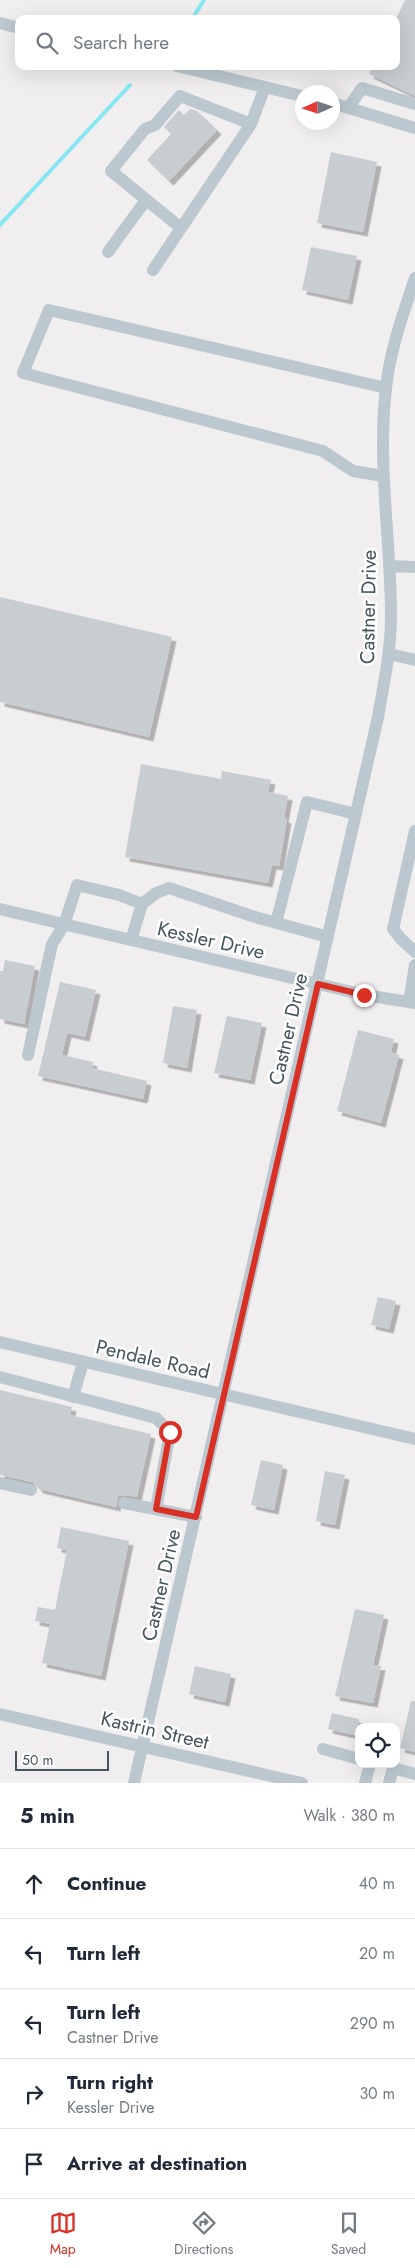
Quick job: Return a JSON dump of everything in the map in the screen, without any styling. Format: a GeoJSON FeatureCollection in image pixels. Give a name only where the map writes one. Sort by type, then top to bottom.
{"type":"FeatureCollection","features":[{"type":"Feature","properties":{"kind":"street"},"geometry":{"type":"LineString","coordinates":[[0,23],[15,27]]}},
{"type":"Feature","properties":{"kind":"street"},"geometry":{"type":"LineString","coordinates":[[194,70],[295,94]]}},
{"type":"Feature","properties":{"kind":"street"},"geometry":{"type":"LineString","coordinates":[[152,270],[251,124],[264,87]]}},
{"type":"Feature","properties":{"kind":"street"},"geometry":{"type":"LineString","coordinates":[[349,107],[362,88],[415,104]]}},
{"type":"Feature","properties":{"kind":"street"},"geometry":{"type":"LineString","coordinates":[[181,228],[111,171],[145,129],[155,125],[180,96],[251,124]]}},
{"type":"Feature","properties":{"kind":"street"},"geometry":{"type":"LineString","coordinates":[[340,105],[415,128]]}},
{"type":"Feature","properties":{"kind":"street"},"geometry":{"type":"LineString","coordinates":[[108,252],[146,200]]}},
{"type":"Feature","properties":{"kind":"street","name":"Castner Drive"},"geometry":{"type":"LineString","coordinates":[[134,1783],[225,1394],[378,717],[389,654],[391,614],[383,476],[386,388],[396,338],[415,278]]}},
{"type":"Feature","properties":{"kind":"street"},"geometry":{"type":"LineString","coordinates":[[383,476],[353,471],[322,451],[23,373],[49,310],[386,388]]}},
{"type":"Feature","properties":{"kind":"street"},"geometry":{"type":"LineString","coordinates":[[389,566],[415,567]]}},
{"type":"Feature","properties":{"kind":"street"},"geometry":{"type":"LineString","coordinates":[[389,654],[415,660]]}},
{"type":"Feature","properties":{"kind":"street"},"geometry":{"type":"LineString","coordinates":[[276,923],[307,802],[356,814]]}},
{"type":"Feature","properties":{"kind":"street"},"geometry":{"type":"LineString","coordinates":[[415,832],[394,929],[401,939],[415,952]]}},
{"type":"Feature","properties":{"kind":"street"},"geometry":{"type":"LineString","coordinates":[[28,1055],[52,944],[64,925],[77,885],[119,895],[142,904]]}},
{"type":"Feature","properties":{"kind":"street"},"geometry":{"type":"LineString","coordinates":[[131,940],[142,904],[156,893],[169,888],[328,938]]}},
{"type":"Feature","properties":{"kind":"street","name":"Kessler Drive"},"geometry":{"type":"LineString","coordinates":[[0,910],[364,995],[412,1002]]}},
{"type":"Feature","properties":{"kind":"street"},"geometry":{"type":"LineString","coordinates":[[412,1002],[415,965]]}},
{"type":"Feature","properties":{"kind":"street","name":"Pendale Road"},"geometry":{"type":"LineString","coordinates":[[0,1342],[415,1439]]}},
{"type":"Feature","properties":{"kind":"street"},"geometry":{"type":"LineString","coordinates":[[74,1397],[83,1362]]}},
{"type":"Feature","properties":{"kind":"street"},"geometry":{"type":"LineString","coordinates":[[0,1377],[156,1418],[170,1432],[156,1509]]}},
{"type":"Feature","properties":{"kind":"street"},"geometry":{"type":"LineString","coordinates":[[0,1483],[31,1490]]}},
{"type":"Feature","properties":{"kind":"street"},"geometry":{"type":"LineString","coordinates":[[124,1503],[196,1517]]}},
{"type":"Feature","properties":{"kind":"street","name":"Kastrin Street"},"geometry":{"type":"LineString","coordinates":[[0,1714],[302,1783]]}},
{"type":"Feature","properties":{"kind":"street"},"geometry":{"type":"LineString","coordinates":[[323,1749],[355,1758]]}},
{"type":"Feature","properties":{"kind":"street"},"geometry":{"type":"LineString","coordinates":[[365,1783],[369,1768]]}},
{"type":"Feature","properties":{"kind":"street"},"geometry":{"type":"LineString","coordinates":[[389,1783],[393,1768],[415,1774]]}},
{"type":"Feature","properties":{"kind":"building"},"geometry":{"type":"Polygon","coordinates":[[[405,0],[415,0],[415,96],[369,74],[371,70],[400,70],[400,15],[398,15],[405,0]]]}},
{"type":"Feature","properties":{"kind":"building"},"geometry":{"type":"Polygon","coordinates":[[[190,109],[197,111],[217,130],[169,181],[147,160],[171,134],[164,127],[179,110],[184,115],[190,109]]]}},
{"type":"Feature","properties":{"kind":"building"},"geometry":{"type":"Polygon","coordinates":[[[331,152],[377,162],[363,232],[317,223],[331,152]]]}},
{"type":"Feature","properties":{"kind":"building"},"geometry":{"type":"Polygon","coordinates":[[[311,247],[357,256],[348,300],[302,290],[311,247]]]}},
{"type":"Feature","properties":{"kind":"building"},"geometry":{"type":"Polygon","coordinates":[[[0,597],[172,637],[149,737],[0,702],[0,597]]]}},
{"type":"Feature","properties":{"kind":"building"},"geometry":{"type":"Polygon","coordinates":[[[141,764],[221,779],[222,771],[271,780],[268,792],[288,796],[284,818],[287,819],[279,866],[272,865],[268,883],[125,857],[141,764]]]}},
{"type":"Feature","properties":{"kind":"building"},"geometry":{"type":"Polygon","coordinates":[[[5,960],[35,966],[24,1024],[0,1019],[0,971],[3,971],[5,960]]]}},
{"type":"Feature","properties":{"kind":"building"},"geometry":{"type":"Polygon","coordinates":[[[60,982],[96,990],[85,1037],[67,1033],[62,1055],[93,1062],[92,1068],[147,1081],[143,1099],[38,1076],[60,982]]]}},
{"type":"Feature","properties":{"kind":"building"},"geometry":{"type":"Polygon","coordinates":[[[173,1006],[197,1010],[187,1068],[163,1063],[173,1006]]]}},
{"type":"Feature","properties":{"kind":"building"},"geometry":{"type":"Polygon","coordinates":[[[227,1016],[262,1023],[250,1080],[214,1073],[227,1016]]]}},
{"type":"Feature","properties":{"kind":"building"},"geometry":{"type":"Polygon","coordinates":[[[358,1030],[394,1039],[391,1052],[399,1055],[381,1123],[337,1111],[358,1030]]]}},
{"type":"Feature","properties":{"kind":"building"},"geometry":{"type":"Polygon","coordinates":[[[378,1297],[396,1301],[389,1329],[371,1325],[378,1297]]]}},
{"type":"Feature","properties":{"kind":"building"},"geometry":{"type":"Polygon","coordinates":[[[0,1390],[72,1407],[70,1415],[151,1434],[137,1497],[118,1496],[116,1507],[39,1489],[33,1482],[0,1475],[0,1390]]]}},
{"type":"Feature","properties":{"kind":"building"},"geometry":{"type":"Polygon","coordinates":[[[261,1460],[283,1465],[274,1510],[251,1505],[261,1460]]]}},
{"type":"Feature","properties":{"kind":"building"},"geometry":{"type":"Polygon","coordinates":[[[325,1471],[345,1475],[335,1525],[316,1521],[325,1471]]]}},
{"type":"Feature","properties":{"kind":"building"},"geometry":{"type":"Polygon","coordinates":[[[61,1527],[129,1541],[101,1676],[42,1663],[50,1624],[35,1621],[38,1607],[55,1610],[67,1550],[57,1548],[61,1527]]]}},
{"type":"Feature","properties":{"kind":"building"},"geometry":{"type":"Polygon","coordinates":[[[355,1609],[384,1615],[373,1665],[381,1666],[373,1703],[335,1696],[355,1609]]]}},
{"type":"Feature","properties":{"kind":"building"},"geometry":{"type":"Polygon","coordinates":[[[195,1666],[231,1674],[225,1702],[189,1694],[195,1666]]]}},
{"type":"Feature","properties":{"kind":"building"},"geometry":{"type":"Polygon","coordinates":[[[411,1701],[415,1701],[415,1752],[400,1748],[411,1701]]]}},
{"type":"Feature","properties":{"kind":"building"},"geometry":{"type":"Polygon","coordinates":[[[332,1713],[359,1719],[359,1723],[355,1723],[355,1735],[328,1729],[332,1713]]]}},
{"type":"Feature","properties":{"kind":"waterway"},"geometry":{"type":"LineString","coordinates":[[195,15],[204,0]]}},
{"type":"Feature","properties":{"kind":"waterway"},"geometry":{"type":"LineString","coordinates":[[0,225],[130,85]]}},
{"type":"Feature","properties":{"kind":"route"},"geometry":{"type":"LineString","coordinates":[[170,1432],[156,1509],[196,1517],[318,984],[364,995]]}}]}
